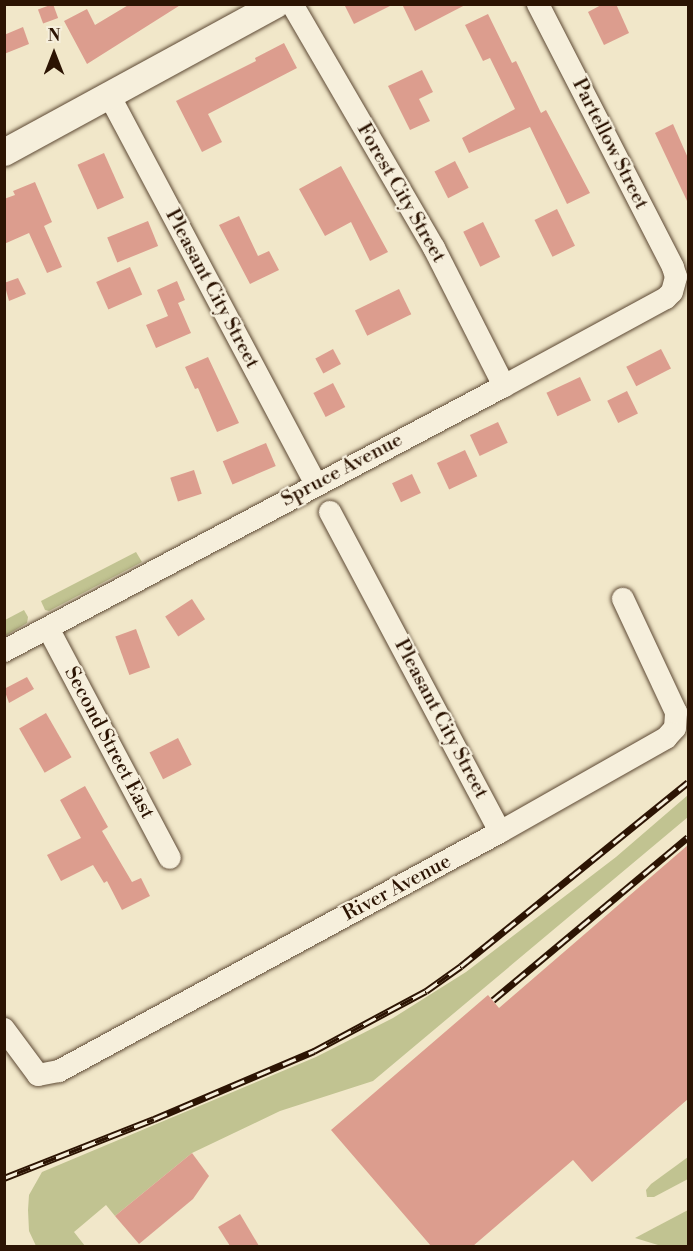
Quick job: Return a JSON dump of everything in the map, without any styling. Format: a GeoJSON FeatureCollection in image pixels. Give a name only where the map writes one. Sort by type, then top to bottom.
{"type":"FeatureCollection","features":[{"type":"Feature","properties":{"kind":"street"},"geometry":{"type":"LineString","coordinates":[[4,152],[275,4]]}},
{"type":"Feature","properties":{"kind":"street","name":"Forest City Street"},"geometry":{"type":"LineString","coordinates":[[292,4],[434,248],[504,386]]}},
{"type":"Feature","properties":{"kind":"street","name":"Partellow Street"},"geometry":{"type":"LineString","coordinates":[[538,4],[672,267],[675,286]]}},
{"type":"Feature","properties":{"kind":"street","name":"Pleasant City Street"},"geometry":{"type":"LineString","coordinates":[[110,95],[315,484]]}},
{"type":"Feature","properties":{"kind":"street","name":"Spruce Avenue"},"geometry":{"type":"LineString","coordinates":[[4,651],[666,298],[675,286]]}},
{"type":"Feature","properties":{"kind":"street","name":"Pleasant City Street"},"geometry":{"type":"LineString","coordinates":[[330,512],[500,832]]}},
{"type":"Feature","properties":{"kind":"street","name":"River Avenue"},"geometry":{"type":"LineString","coordinates":[[4,1029],[38,1075],[50,1074],[500,832],[666,738],[675,728],[676,712],[623,599]]}},
{"type":"Feature","properties":{"kind":"street","name":"Second Street East"},"geometry":{"type":"LineString","coordinates":[[48,628],[170,858]]}},
{"type":"Feature","properties":{"kind":"green space"},"geometry":{"type":"Polygon","coordinates":[[[136,552],[142,562],[49,611],[45,610],[41,601],[136,552]]]}},
{"type":"Feature","properties":{"kind":"green space"},"geometry":{"type":"Polygon","coordinates":[[[24,610],[28,617],[27,623],[5,636],[5,620],[24,610]]]}},
{"type":"Feature","properties":{"kind":"green space"},"geometry":{"type":"Polygon","coordinates":[[[688,795],[688,817],[373,1081],[280,1111],[192,1153],[115,1216],[106,1205],[74,1232],[85,1246],[36,1246],[29,1231],[29,1195],[42,1172],[316,1057],[393,1018],[466,972],[616,857],[688,795]]]}},
{"type":"Feature","properties":{"kind":"green space"},"geometry":{"type":"Polygon","coordinates":[[[688,1157],[688,1179],[654,1197],[647,1197],[646,1190],[651,1184],[688,1157]]]}},
{"type":"Feature","properties":{"kind":"green space"},"geometry":{"type":"Polygon","coordinates":[[[688,1210],[688,1246],[658,1245],[635,1238],[688,1210]]]}},
{"type":"Feature","properties":{"kind":"building"},"geometry":{"type":"Polygon","coordinates":[[[53,4],[58,18],[43,24],[38,9],[53,4]]]}},
{"type":"Feature","properties":{"kind":"building"},"geometry":{"type":"Polygon","coordinates":[[[130,4],[182,4],[87,64],[64,21],[87,9],[95,25],[130,4]]]}},
{"type":"Feature","properties":{"kind":"building"},"geometry":{"type":"Polygon","coordinates":[[[344,4],[394,4],[354,24],[344,4]]]}},
{"type":"Feature","properties":{"kind":"building"},"geometry":{"type":"Polygon","coordinates":[[[402,4],[467,4],[415,31],[402,4]]]}},
{"type":"Feature","properties":{"kind":"building"},"geometry":{"type":"Polygon","coordinates":[[[603,4],[616,4],[629,33],[604,45],[588,12],[603,4]]]}},
{"type":"Feature","properties":{"kind":"building"},"geometry":{"type":"Polygon","coordinates":[[[488,14],[512,63],[516,61],[541,113],[546,110],[590,193],[567,204],[530,127],[469,153],[462,138],[515,109],[490,58],[483,61],[465,25],[488,14]]]}},
{"type":"Feature","properties":{"kind":"building"},"geometry":{"type":"Polygon","coordinates":[[[23,27],[29,44],[4,54],[4,35],[23,27]]]}},
{"type":"Feature","properties":{"kind":"building"},"geometry":{"type":"Polygon","coordinates":[[[284,43],[297,68],[208,114],[222,142],[202,152],[176,101],[256,61],[255,58],[284,43]]]}},
{"type":"Feature","properties":{"kind":"building"},"geometry":{"type":"Polygon","coordinates":[[[422,70],[433,92],[419,99],[430,121],[410,130],[388,86],[422,70]]]}},
{"type":"Feature","properties":{"kind":"building"},"geometry":{"type":"Polygon","coordinates":[[[673,124],[688,158],[688,203],[655,133],[673,124]]]}},
{"type":"Feature","properties":{"kind":"building"},"geometry":{"type":"Polygon","coordinates":[[[104,153],[124,198],[97,210],[78,165],[104,153]]]}},
{"type":"Feature","properties":{"kind":"building"},"geometry":{"type":"Polygon","coordinates":[[[455,161],[469,188],[448,198],[435,171],[455,161]]]}},
{"type":"Feature","properties":{"kind":"building"},"geometry":{"type":"Polygon","coordinates":[[[341,166],[388,252],[370,261],[351,222],[325,236],[299,189],[341,166]]]}},
{"type":"Feature","properties":{"kind":"building"},"geometry":{"type":"Polygon","coordinates":[[[35,182],[52,222],[44,226],[62,267],[47,273],[29,233],[4,244],[4,199],[15,195],[13,191],[35,182]]]}},
{"type":"Feature","properties":{"kind":"building"},"geometry":{"type":"Polygon","coordinates":[[[557,209],[575,246],[553,257],[535,220],[557,209]]]}},
{"type":"Feature","properties":{"kind":"building"},"geometry":{"type":"Polygon","coordinates":[[[239,216],[258,256],[269,251],[279,270],[250,284],[219,225],[239,216]]]}},
{"type":"Feature","properties":{"kind":"building"},"geometry":{"type":"Polygon","coordinates":[[[148,221],[158,246],[117,263],[107,237],[148,221]]]}},
{"type":"Feature","properties":{"kind":"building"},"geometry":{"type":"Polygon","coordinates":[[[483,222],[500,257],[480,267],[463,232],[483,222]]]}},
{"type":"Feature","properties":{"kind":"building"},"geometry":{"type":"Polygon","coordinates":[[[130,267],[142,294],[108,309],[96,282],[130,267]]]}},
{"type":"Feature","properties":{"kind":"building"},"geometry":{"type":"Polygon","coordinates":[[[18,278],[26,294],[9,301],[4,283],[18,278]]]}},
{"type":"Feature","properties":{"kind":"building"},"geometry":{"type":"Polygon","coordinates":[[[177,281],[185,300],[178,303],[191,333],[156,348],[146,325],[168,316],[157,290],[177,281]]]}},
{"type":"Feature","properties":{"kind":"building"},"geometry":{"type":"Polygon","coordinates":[[[399,289],[411,314],[367,336],[355,310],[399,289]]]}},
{"type":"Feature","properties":{"kind":"building"},"geometry":{"type":"Polygon","coordinates":[[[333,349],[341,364],[323,373],[315,358],[333,349]]]}},
{"type":"Feature","properties":{"kind":"building"},"geometry":{"type":"Polygon","coordinates":[[[661,349],[671,369],[636,386],[626,367],[661,349]]]}},
{"type":"Feature","properties":{"kind":"building"},"geometry":{"type":"Polygon","coordinates":[[[208,357],[239,423],[217,432],[198,388],[195,389],[185,367],[208,357]]]}},
{"type":"Feature","properties":{"kind":"building"},"geometry":{"type":"Polygon","coordinates":[[[580,377],[591,401],[557,416],[546,393],[580,377]]]}},
{"type":"Feature","properties":{"kind":"building"},"geometry":{"type":"Polygon","coordinates":[[[333,383],[345,407],[326,417],[313,393],[333,383]]]}},
{"type":"Feature","properties":{"kind":"building"},"geometry":{"type":"Polygon","coordinates":[[[627,391],[638,413],[618,423],[607,401],[627,391]]]}},
{"type":"Feature","properties":{"kind":"building"},"geometry":{"type":"Polygon","coordinates":[[[498,422],[508,443],[480,456],[470,435],[498,422]]]}},
{"type":"Feature","properties":{"kind":"building"},"geometry":{"type":"Polygon","coordinates":[[[266,443],[276,466],[233,484],[223,461],[266,443]]]}},
{"type":"Feature","properties":{"kind":"building"},"geometry":{"type":"Polygon","coordinates":[[[465,450],[477,476],[449,489],[437,463],[465,450]]]}},
{"type":"Feature","properties":{"kind":"building"},"geometry":{"type":"Polygon","coordinates":[[[194,470],[202,494],[178,502],[170,478],[194,470]]]}},
{"type":"Feature","properties":{"kind":"building"},"geometry":{"type":"Polygon","coordinates":[[[412,474],[421,493],[401,502],[392,483],[412,474]]]}},
{"type":"Feature","properties":{"kind":"building"},"geometry":{"type":"Polygon","coordinates":[[[192,599],[205,619],[178,637],[165,616],[192,599]]]}},
{"type":"Feature","properties":{"kind":"building"},"geometry":{"type":"Polygon","coordinates":[[[136,629],[150,668],[129,675],[115,637],[136,629]]]}},
{"type":"Feature","properties":{"kind":"building"},"geometry":{"type":"Polygon","coordinates":[[[27,677],[34,689],[9,703],[4,689],[27,677]]]}},
{"type":"Feature","properties":{"kind":"building"},"geometry":{"type":"Polygon","coordinates":[[[46,713],[72,757],[45,773],[19,728],[46,713]]]}},
{"type":"Feature","properties":{"kind":"building"},"geometry":{"type":"Polygon","coordinates":[[[178,738],[192,765],[163,779],[149,753],[178,738]]]}},
{"type":"Feature","properties":{"kind":"building"},"geometry":{"type":"Polygon","coordinates":[[[85,786],[108,827],[102,831],[132,882],[141,878],[150,896],[122,910],[107,881],[104,883],[93,865],[61,881],[47,855],[81,838],[60,800],[85,786]]]}},
{"type":"Feature","properties":{"kind":"building"},"geometry":{"type":"Polygon","coordinates":[[[688,845],[688,1099],[592,1182],[573,1160],[473,1246],[431,1246],[331,1130],[488,995],[499,1008],[688,845]]]}},
{"type":"Feature","properties":{"kind":"building"},"geometry":{"type":"Polygon","coordinates":[[[192,1153],[209,1176],[193,1199],[139,1244],[115,1216],[192,1153]]]}},
{"type":"Feature","properties":{"kind":"building"},"geometry":{"type":"Polygon","coordinates":[[[240,1214],[259,1246],[230,1246],[218,1227],[240,1214]]]}},
{"type":"Feature","properties":{"kind":"railway"},"geometry":{"type":"LineString","coordinates":[[4,1178],[154,1119],[314,1051],[426,991],[461,966],[688,782]]}},
{"type":"Feature","properties":{"kind":"railway"},"geometry":{"type":"LineString","coordinates":[[493,1000],[688,837]]}}]}
